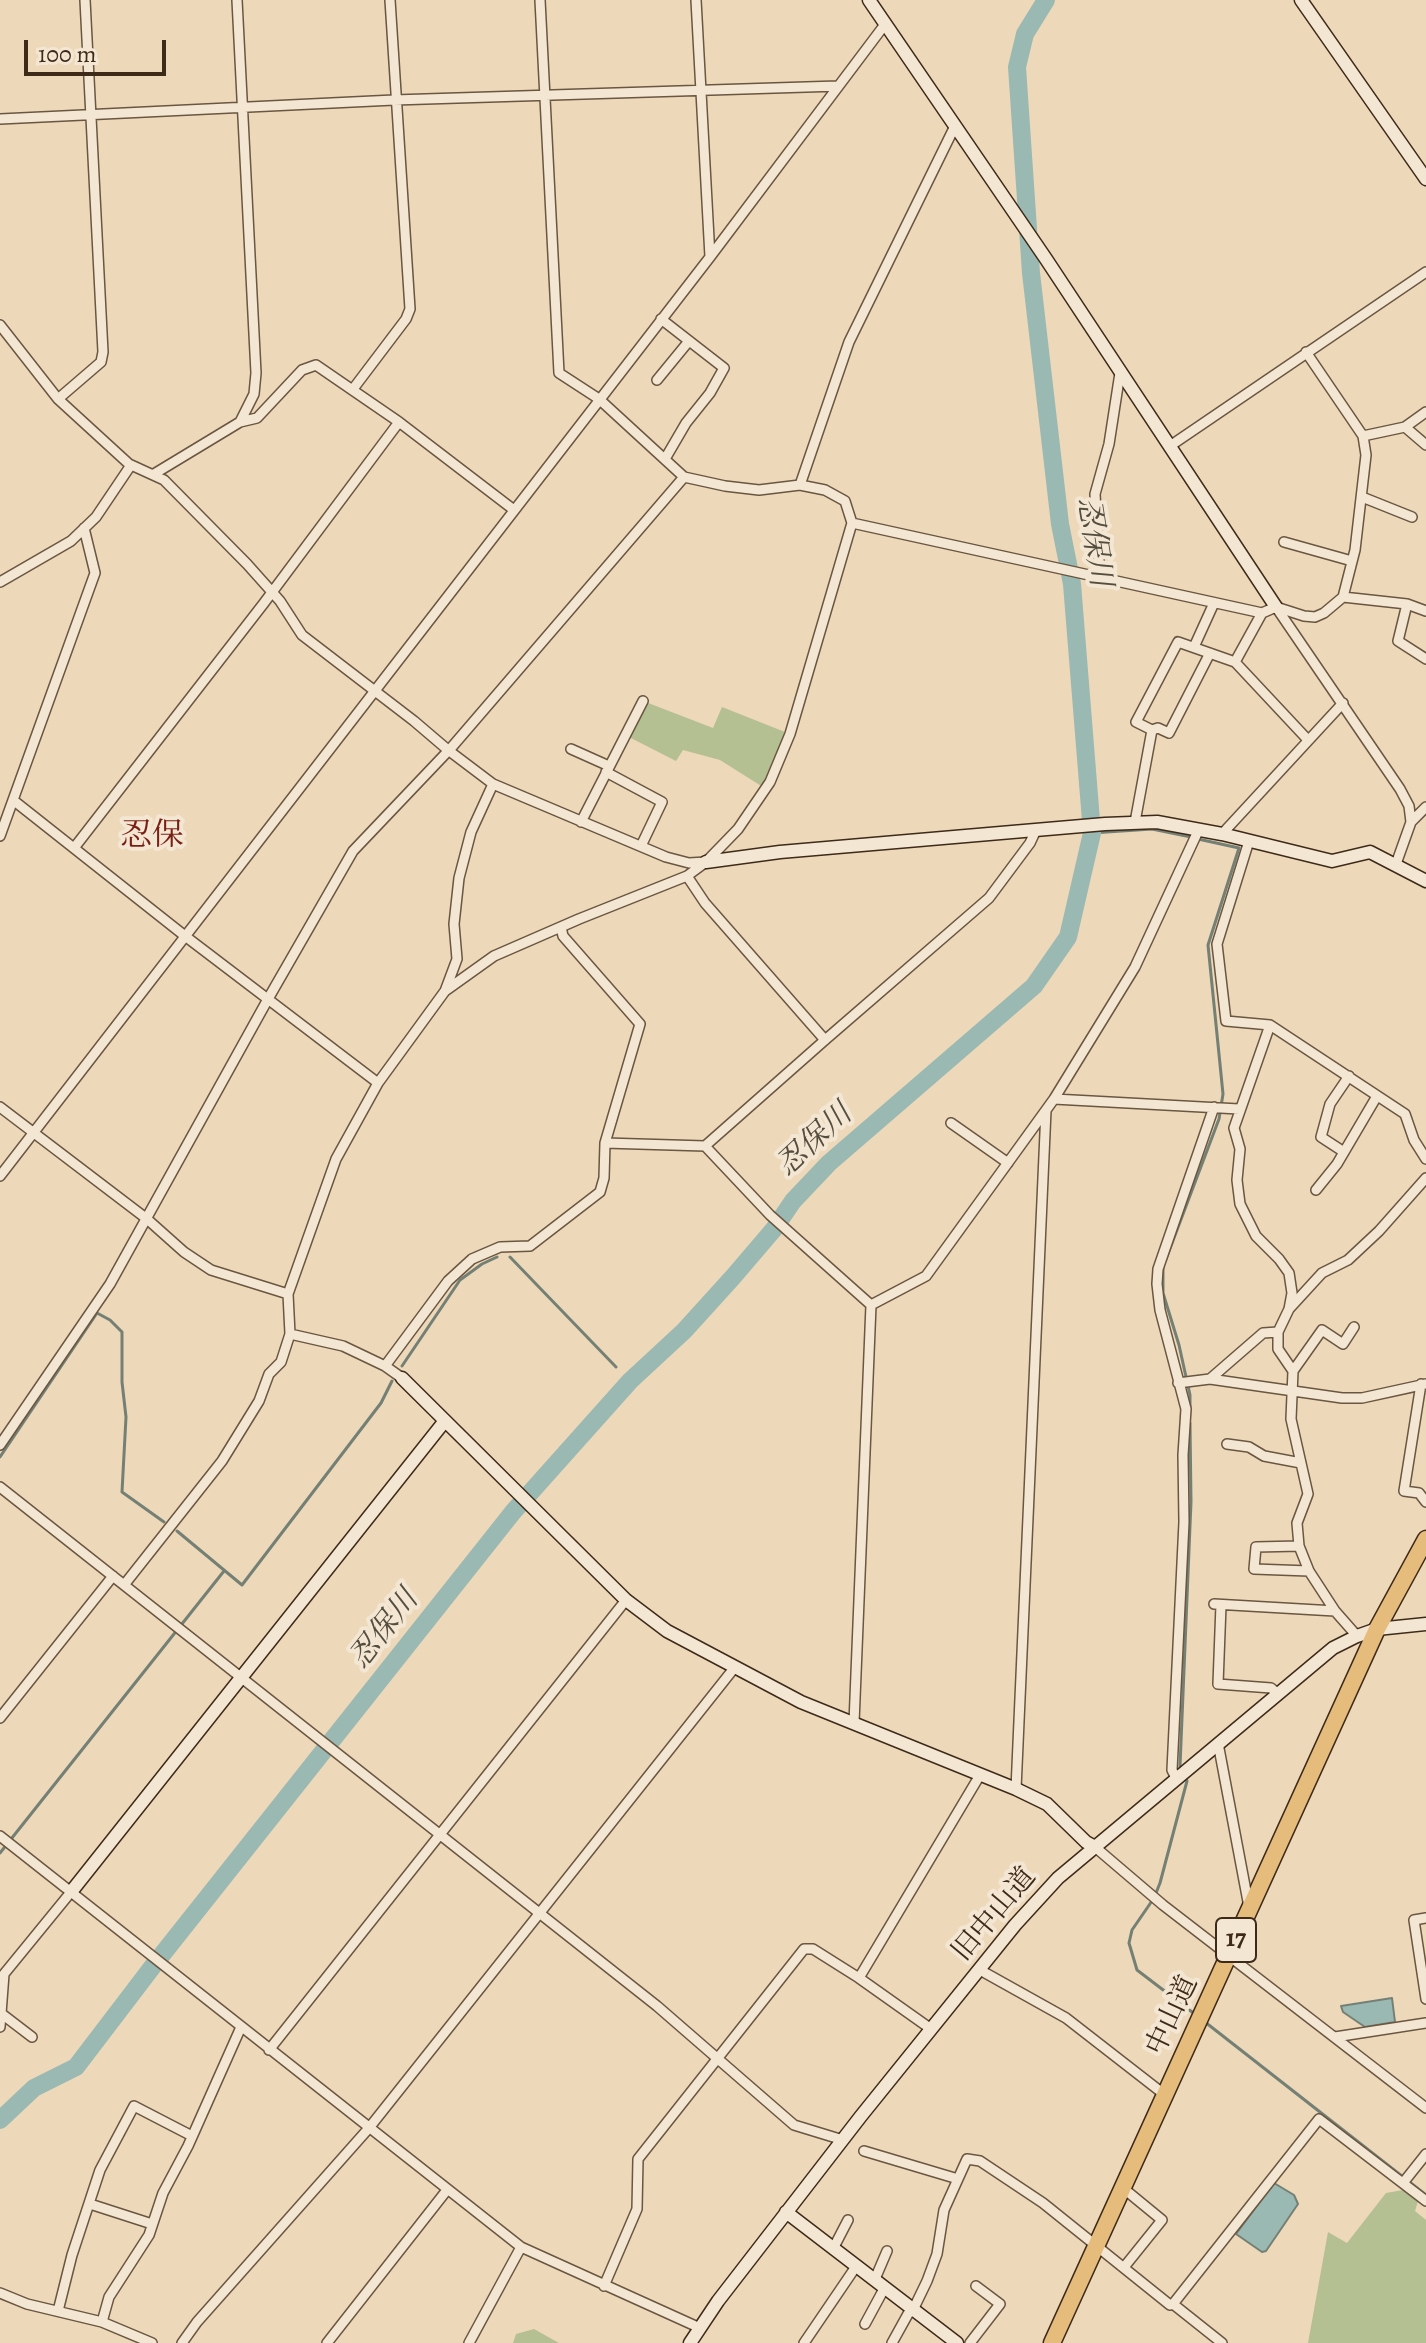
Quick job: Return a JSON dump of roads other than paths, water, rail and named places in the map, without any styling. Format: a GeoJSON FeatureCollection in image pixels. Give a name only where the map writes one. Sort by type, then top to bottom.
{"type":"FeatureCollection","features":[{"type":"Feature","properties":{"kind":"highway","name":"中山道"},"geometry":{"type":"LineString","coordinates":[[1052,2343],[1377,1629],[1426,1539]]}},
{"type":"Feature","properties":{"kind":"street"},"geometry":{"type":"LineString","coordinates":[[58,399],[101,362],[103,352],[85,0]]}},
{"type":"Feature","properties":{"kind":"street"},"geometry":{"type":"LineString","coordinates":[[237,0],[256,373],[254,394],[240,422]]}},
{"type":"Feature","properties":{"kind":"street"},"geometry":{"type":"LineString","coordinates":[[353,389],[406,319],[410,309],[394,100],[390,0]]}},
{"type":"Feature","properties":{"kind":"street"},"geometry":{"type":"LineString","coordinates":[[445,991],[494,956],[687,876],[706,862],[738,829],[756,806],[784,751],[852,523],[845,501],[825,490],[800,485],[759,490],[684,477],[599,399],[559,373],[540,0]]}},
{"type":"Feature","properties":{"kind":"street"},"geometry":{"type":"LineString","coordinates":[[696,0],[710,257]]}},
{"type":"Feature","properties":{"kind":"street"},"geometry":{"type":"LineString","coordinates":[[869,0],[1400,789],[1409,806],[1411,822]]}},
{"type":"Feature","properties":{"kind":"street"},"geometry":{"type":"LineString","coordinates":[[1301,0],[1426,179]]}},
{"type":"Feature","properties":{"kind":"street"},"geometry":{"type":"LineString","coordinates":[[0,1176],[710,257],[886,23]]}},
{"type":"Feature","properties":{"kind":"street"},"geometry":{"type":"LineString","coordinates":[[0,119],[394,100],[838,86]]}},
{"type":"Feature","properties":{"kind":"street"},"geometry":{"type":"LineString","coordinates":[[800,485],[849,342],[955,126]]}},
{"type":"Feature","properties":{"kind":"street"},"geometry":{"type":"LineString","coordinates":[[1170,446],[1426,272]]}},
{"type":"Feature","properties":{"kind":"street"},"geometry":{"type":"LineString","coordinates":[[661,319],[724,368],[665,459]]}},
{"type":"Feature","properties":{"kind":"street"},"geometry":{"type":"LineString","coordinates":[[0,325],[58,399],[131,465],[154,474],[272,591],[302,635],[373,692],[493,784],[675,860],[706,862],[780,852],[1157,822],[1222,834],[1332,861],[1370,852],[1426,881]]}},
{"type":"Feature","properties":{"kind":"street"},"geometry":{"type":"LineString","coordinates":[[657,380],[689,341]]}},
{"type":"Feature","properties":{"kind":"street"},"geometry":{"type":"LineString","coordinates":[[852,523],[1262,613],[1276,607],[1315,617],[1343,597],[1352,561],[1366,455],[1363,436],[1306,352]]}},
{"type":"Feature","properties":{"kind":"street"},"geometry":{"type":"LineString","coordinates":[[154,474],[240,422],[257,418],[302,370],[316,365],[399,422],[514,510]]}},
{"type":"Feature","properties":{"kind":"street"},"geometry":{"type":"LineString","coordinates":[[1100,578],[1095,494],[1109,444],[1120,373]]}},
{"type":"Feature","properties":{"kind":"street"},"geometry":{"type":"LineString","coordinates":[[1363,436],[1405,427],[1426,412]]}},
{"type":"Feature","properties":{"kind":"street"},"geometry":{"type":"LineString","coordinates":[[74,848],[399,422]]}},
{"type":"Feature","properties":{"kind":"street"},"geometry":{"type":"LineString","coordinates":[[1405,427],[1426,445]]}},
{"type":"Feature","properties":{"kind":"street"},"geometry":{"type":"LineString","coordinates":[[0,582],[71,541],[96,517],[131,465]]}},
{"type":"Feature","properties":{"kind":"street"},"geometry":{"type":"LineString","coordinates":[[0,1445],[110,1284],[353,851],[448,750],[684,477]]}},
{"type":"Feature","properties":{"kind":"street"},"geometry":{"type":"LineString","coordinates":[[1362,497],[1412,517]]}},
{"type":"Feature","properties":{"kind":"street"},"geometry":{"type":"LineString","coordinates":[[0,836],[95,573],[84,528]]}},
{"type":"Feature","properties":{"kind":"street"},"geometry":{"type":"LineString","coordinates":[[1284,542],[1352,561]]}},
{"type":"Feature","properties":{"kind":"street"},"geometry":{"type":"LineString","coordinates":[[1343,597],[1407,604],[1426,611]]}},
{"type":"Feature","properties":{"kind":"street"},"geometry":{"type":"LineString","coordinates":[[1194,647],[1214,603]]}},
{"type":"Feature","properties":{"kind":"street"},"geometry":{"type":"LineString","coordinates":[[1407,604],[1398,641],[1426,659]]}},
{"type":"Feature","properties":{"kind":"street"},"geometry":{"type":"LineString","coordinates":[[1235,662],[1262,613]]}},
{"type":"Feature","properties":{"kind":"street"},"geometry":{"type":"LineString","coordinates":[[1210,653],[1169,733],[1158,728],[1152,730],[1136,722],[1178,642],[1194,647],[1235,662],[1308,740]]}},
{"type":"Feature","properties":{"kind":"street"},"geometry":{"type":"LineString","coordinates":[[581,822],[643,701]]}},
{"type":"Feature","properties":{"kind":"street"},"geometry":{"type":"LineString","coordinates":[[1222,834],[1343,703]]}},
{"type":"Feature","properties":{"kind":"street"},"geometry":{"type":"LineString","coordinates":[[1135,822],[1152,730]]}},
{"type":"Feature","properties":{"kind":"street"},"geometry":{"type":"LineString","coordinates":[[571,749],[662,802],[641,846]]}},
{"type":"Feature","properties":{"kind":"street"},"geometry":{"type":"LineString","coordinates":[[124,1585],[222,1461],[259,1401],[269,1374],[281,1362],[290,1334],[288,1294],[336,1159],[378,1083],[445,991],[457,959],[454,924],[459,878],[471,832],[493,784]]}},
{"type":"Feature","properties":{"kind":"street"},"geometry":{"type":"LineString","coordinates":[[13,800],[378,1083]]}},
{"type":"Feature","properties":{"kind":"street"},"geometry":{"type":"LineString","coordinates":[[1396,864],[1411,822],[1426,807]]}},
{"type":"Feature","properties":{"kind":"street"},"geometry":{"type":"LineString","coordinates":[[871,1305],[926,1276],[1054,1099],[1135,967],[1199,829]]}},
{"type":"Feature","properties":{"kind":"street"},"geometry":{"type":"LineString","coordinates":[[605,1143],[705,1146],[989,898],[1030,843],[1036,830]]}},
{"type":"Feature","properties":{"kind":"street"},"geometry":{"type":"LineString","coordinates":[[1249,841],[1217,944],[1226,1021],[1270,1025],[1405,1114],[1414,1140],[1426,1159]]}},
{"type":"Feature","properties":{"kind":"street"},"geometry":{"type":"LineString","coordinates":[[687,876],[705,903],[825,1040]]}},
{"type":"Feature","properties":{"kind":"street"},"geometry":{"type":"LineString","coordinates":[[385,1366],[448,1281],[472,1259],[500,1247],[530,1246],[600,1192],[605,1143],[640,1024],[563,936],[561,927]]}},
{"type":"Feature","properties":{"kind":"street"},"geometry":{"type":"LineString","coordinates":[[1270,1025],[1234,1128],[1240,1149],[1237,1180],[1240,1204],[1256,1236],[1289,1273],[1292,1293],[1289,1309],[1278,1332],[1278,1349],[1293,1371],[1291,1419],[1308,1494],[1297,1523],[1299,1546],[1309,1571],[1335,1611],[1357,1636]]}},
{"type":"Feature","properties":{"kind":"street"},"geometry":{"type":"LineString","coordinates":[[1344,1152],[1321,1137],[1330,1104],[1349,1076]]}},
{"type":"Feature","properties":{"kind":"street"},"geometry":{"type":"LineString","coordinates":[[1316,1190],[1344,1152],[1377,1096]]}},
{"type":"Feature","properties":{"kind":"street"},"geometry":{"type":"LineString","coordinates":[[1054,1099],[1239,1109]]}},
{"type":"Feature","properties":{"kind":"street"},"geometry":{"type":"LineString","coordinates":[[0,1107],[211,1270],[288,1294]]}},
{"type":"Feature","properties":{"kind":"street"},"geometry":{"type":"LineString","coordinates":[[1180,1775],[1172,1770],[1186,1409],[1160,1310],[1157,1284],[1158,1269],[1214,1107]]}},
{"type":"Feature","properties":{"kind":"street"},"geometry":{"type":"LineString","coordinates":[[1016,1789],[1046,1110]]}},
{"type":"Feature","properties":{"kind":"street"},"geometry":{"type":"LineString","coordinates":[[951,1123],[1008,1163]]}},
{"type":"Feature","properties":{"kind":"street"},"geometry":{"type":"LineString","coordinates":[[705,1146],[770,1215],[871,1305]]}},
{"type":"Feature","properties":{"kind":"street"},"geometry":{"type":"LineString","coordinates":[[1289,1309],[1322,1273],[1348,1260],[1379,1231],[1426,1178]]}},
{"type":"Feature","properties":{"kind":"street"},"geometry":{"type":"LineString","coordinates":[[854,1723],[871,1305]]}},
{"type":"Feature","properties":{"kind":"street"},"geometry":{"type":"LineString","coordinates":[[1293,1371],[1322,1330],[1343,1344],[1354,1327]]}},
{"type":"Feature","properties":{"kind":"street"},"geometry":{"type":"LineString","coordinates":[[1210,1379],[1263,1333],[1278,1332]]}},
{"type":"Feature","properties":{"kind":"street"},"geometry":{"type":"LineString","coordinates":[[290,1334],[343,1346],[385,1366],[402,1378],[626,1600],[667,1631],[801,1702],[1047,1804],[1086,1842],[1163,1905],[1426,2108]]}},
{"type":"Feature","properties":{"kind":"street"},"geometry":{"type":"LineString","coordinates":[[1178,1383],[1210,1379],[1342,1398],[1362,1398],[1424,1384],[1404,1491],[1419,1493],[1426,1502]]}},
{"type":"Feature","properties":{"kind":"street"},"geometry":{"type":"LineString","coordinates":[[0,2027],[4,1974],[444,1422]]}},
{"type":"Feature","properties":{"kind":"street"},"geometry":{"type":"LineString","coordinates":[[1227,1444],[1249,1447],[1264,1456],[1301,1463]]}},
{"type":"Feature","properties":{"kind":"street"},"geometry":{"type":"LineString","coordinates":[[0,1487],[657,2006],[794,2125],[843,2140]]}},
{"type":"Feature","properties":{"kind":"street"},"geometry":{"type":"LineString","coordinates":[[1299,1546],[1256,1547],[1254,1569],[1309,1571]]}},
{"type":"Feature","properties":{"kind":"street"},"geometry":{"type":"LineString","coordinates":[[0,1718],[113,1576]]}},
{"type":"Feature","properties":{"kind":"street"},"geometry":{"type":"LineString","coordinates":[[269,2050],[626,1600]]}},
{"type":"Feature","properties":{"kind":"street"},"geometry":{"type":"LineString","coordinates":[[1277,1693],[1271,1688],[1218,1684],[1218,1604],[1335,1611]]}},
{"type":"Feature","properties":{"kind":"street","name":"旧中山道"},"geometry":{"type":"LineString","coordinates":[[690,2343],[786,2212],[1046,1890],[1333,1648],[1377,1629],[1426,1624]]}},
{"type":"Feature","properties":{"kind":"street"},"geometry":{"type":"LineString","coordinates":[[182,2343],[197,2322],[369,2128],[735,1667]]}},
{"type":"Feature","properties":{"kind":"street"},"geometry":{"type":"LineString","coordinates":[[1218,1743],[1249,1910]]}},
{"type":"Feature","properties":{"kind":"street"},"geometry":{"type":"LineString","coordinates":[[859,1978],[980,1775]]}},
{"type":"Feature","properties":{"kind":"street"},"geometry":{"type":"LineString","coordinates":[[0,1836],[521,2247],[700,2328]]}},
{"type":"Feature","properties":{"kind":"street"},"geometry":{"type":"LineString","coordinates":[[1426,1918],[1414,1920],[1422,1952],[1426,1999]]}},
{"type":"Feature","properties":{"kind":"street"},"geometry":{"type":"LineString","coordinates":[[604,2286],[637,2209],[638,2159],[804,1949],[813,1949],[931,2029]]}},
{"type":"Feature","properties":{"kind":"street"},"geometry":{"type":"LineString","coordinates":[[980,1970],[1066,2018],[1165,2095]]}},
{"type":"Feature","properties":{"kind":"street"},"geometry":{"type":"LineString","coordinates":[[2,2014],[32,2037]]}},
{"type":"Feature","properties":{"kind":"street"},"geometry":{"type":"LineString","coordinates":[[1335,2037],[1426,2023]]}},
{"type":"Feature","properties":{"kind":"street"},"geometry":{"type":"LineString","coordinates":[[102,2322],[109,2297],[138,2255],[163,2193],[241,2027]]}},
{"type":"Feature","properties":{"kind":"street"},"geometry":{"type":"LineString","coordinates":[[58,2311],[72,2255],[100,2170],[134,2106],[192,2136]]}},
{"type":"Feature","properties":{"kind":"street"},"geometry":{"type":"LineString","coordinates":[[1173,2304],[1319,2119],[1405,2181],[1426,2201]]}},
{"type":"Feature","properties":{"kind":"street"},"geometry":{"type":"LineString","coordinates":[[864,2151],[958,2179]]}},
{"type":"Feature","properties":{"kind":"street"},"geometry":{"type":"LineString","coordinates":[[1405,2181],[1426,2154]]}},
{"type":"Feature","properties":{"kind":"street"},"geometry":{"type":"LineString","coordinates":[[892,2343],[913,2310],[937,2254],[944,2210],[967,2159],[980,2161],[1043,2203],[1222,2343]]}},
{"type":"Feature","properties":{"kind":"street"},"geometry":{"type":"LineString","coordinates":[[1123,2188],[1162,2220],[1125,2266]]}},
{"type":"Feature","properties":{"kind":"street"},"geometry":{"type":"LineString","coordinates":[[327,2343],[447,2190]]}},
{"type":"Feature","properties":{"kind":"street"},"geometry":{"type":"LineString","coordinates":[[90,2204],[152,2224]]}},
{"type":"Feature","properties":{"kind":"street"},"geometry":{"type":"LineString","coordinates":[[786,2212],[957,2343]]}},
{"type":"Feature","properties":{"kind":"street"},"geometry":{"type":"LineString","coordinates":[[834,2247],[848,2220]]}},
{"type":"Feature","properties":{"kind":"street"},"geometry":{"type":"LineString","coordinates":[[469,2343],[521,2247]]}},
{"type":"Feature","properties":{"kind":"street"},"geometry":{"type":"LineString","coordinates":[[865,2324],[880,2283],[887,2251]]}},
{"type":"Feature","properties":{"kind":"street"},"geometry":{"type":"LineString","coordinates":[[804,2343],[857,2265]]}},
{"type":"Feature","properties":{"kind":"street"},"geometry":{"type":"LineString","coordinates":[[970,2343],[1000,2304],[976,2286]]}},
{"type":"Feature","properties":{"kind":"street"},"geometry":{"type":"LineString","coordinates":[[1,2297],[102,2322],[152,2343]]}},
{"type":"Feature","properties":{"kind":"water"},"geometry":{"type":"Polygon","coordinates":[[[1392,1998],[1395,2022],[1365,2027],[1343,2012],[1341,2006],[1392,1998]]]}},
{"type":"Feature","properties":{"kind":"water"},"geometry":{"type":"Polygon","coordinates":[[[1274,2183],[1294,2195],[1298,2204],[1266,2251],[1262,2252],[1236,2234],[1274,2183]]]}},
{"type":"Feature","properties":{"kind":"waterway","name":"忍保川"},"geometry":{"type":"LineString","coordinates":[[0,2120],[34,2088],[76,2067],[513,1512],[630,1381],[684,1331],[774,1229],[793,1201],[829,1163],[1034,986],[1068,937],[1092,833],[1072,584],[1060,524],[1031,273],[1017,67],[1025,34],[1046,0]]}},
{"type":"Feature","properties":{"kind":"waterway"},"geometry":{"type":"LineString","coordinates":[[1092,833],[1152,829],[1191,837]]}},
{"type":"Feature","properties":{"kind":"waterway"},"geometry":{"type":"LineString","coordinates":[[1166,1259],[1219,1119],[1223,1094],[1208,945],[1239,848],[1198,839]]}},
{"type":"Feature","properties":{"kind":"waterway"},"geometry":{"type":"LineString","coordinates":[[402,1366],[460,1280],[497,1257]]}},
{"type":"Feature","properties":{"kind":"waterway"},"geometry":{"type":"LineString","coordinates":[[510,1257],[616,1367]]}},
{"type":"Feature","properties":{"kind":"waterway"},"geometry":{"type":"LineString","coordinates":[[1163,1267],[1163,1293],[1179,1345],[1190,1407]]}},
{"type":"Feature","properties":{"kind":"waterway"},"geometry":{"type":"LineString","coordinates":[[0,1457],[97,1313],[122,1332],[126,1417],[122,1492],[164,1522]]}},
{"type":"Feature","properties":{"kind":"waterway","name":"忍保川"},"geometry":{"type":"LineString","coordinates":[[627,1378],[630,1381]]}},
{"type":"Feature","properties":{"kind":"waterway"},"geometry":{"type":"LineString","coordinates":[[177,1531],[242,1585],[381,1403],[392,1381]]}},
{"type":"Feature","properties":{"kind":"waterway"},"geometry":{"type":"LineString","coordinates":[[1182,1770],[1191,1502],[1190,1423]]}},
{"type":"Feature","properties":{"kind":"waterway"},"geometry":{"type":"LineString","coordinates":[[0,1853],[224,1571]]}},
{"type":"Feature","properties":{"kind":"waterway"},"geometry":{"type":"LineString","coordinates":[[1185,1777],[1187,1781],[1160,1883],[1154,1898],[1132,1930],[1129,1943],[1137,1970],[1196,2015]]}},
{"type":"Feature","properties":{"kind":"waterway"},"geometry":{"type":"LineString","coordinates":[[1205,2022],[1426,2195]]}},
{"type":"Feature","properties":{"kind":"district","name":"忍保"},"geometry":{"type":"Point","coordinates":[152,837]}}]}
